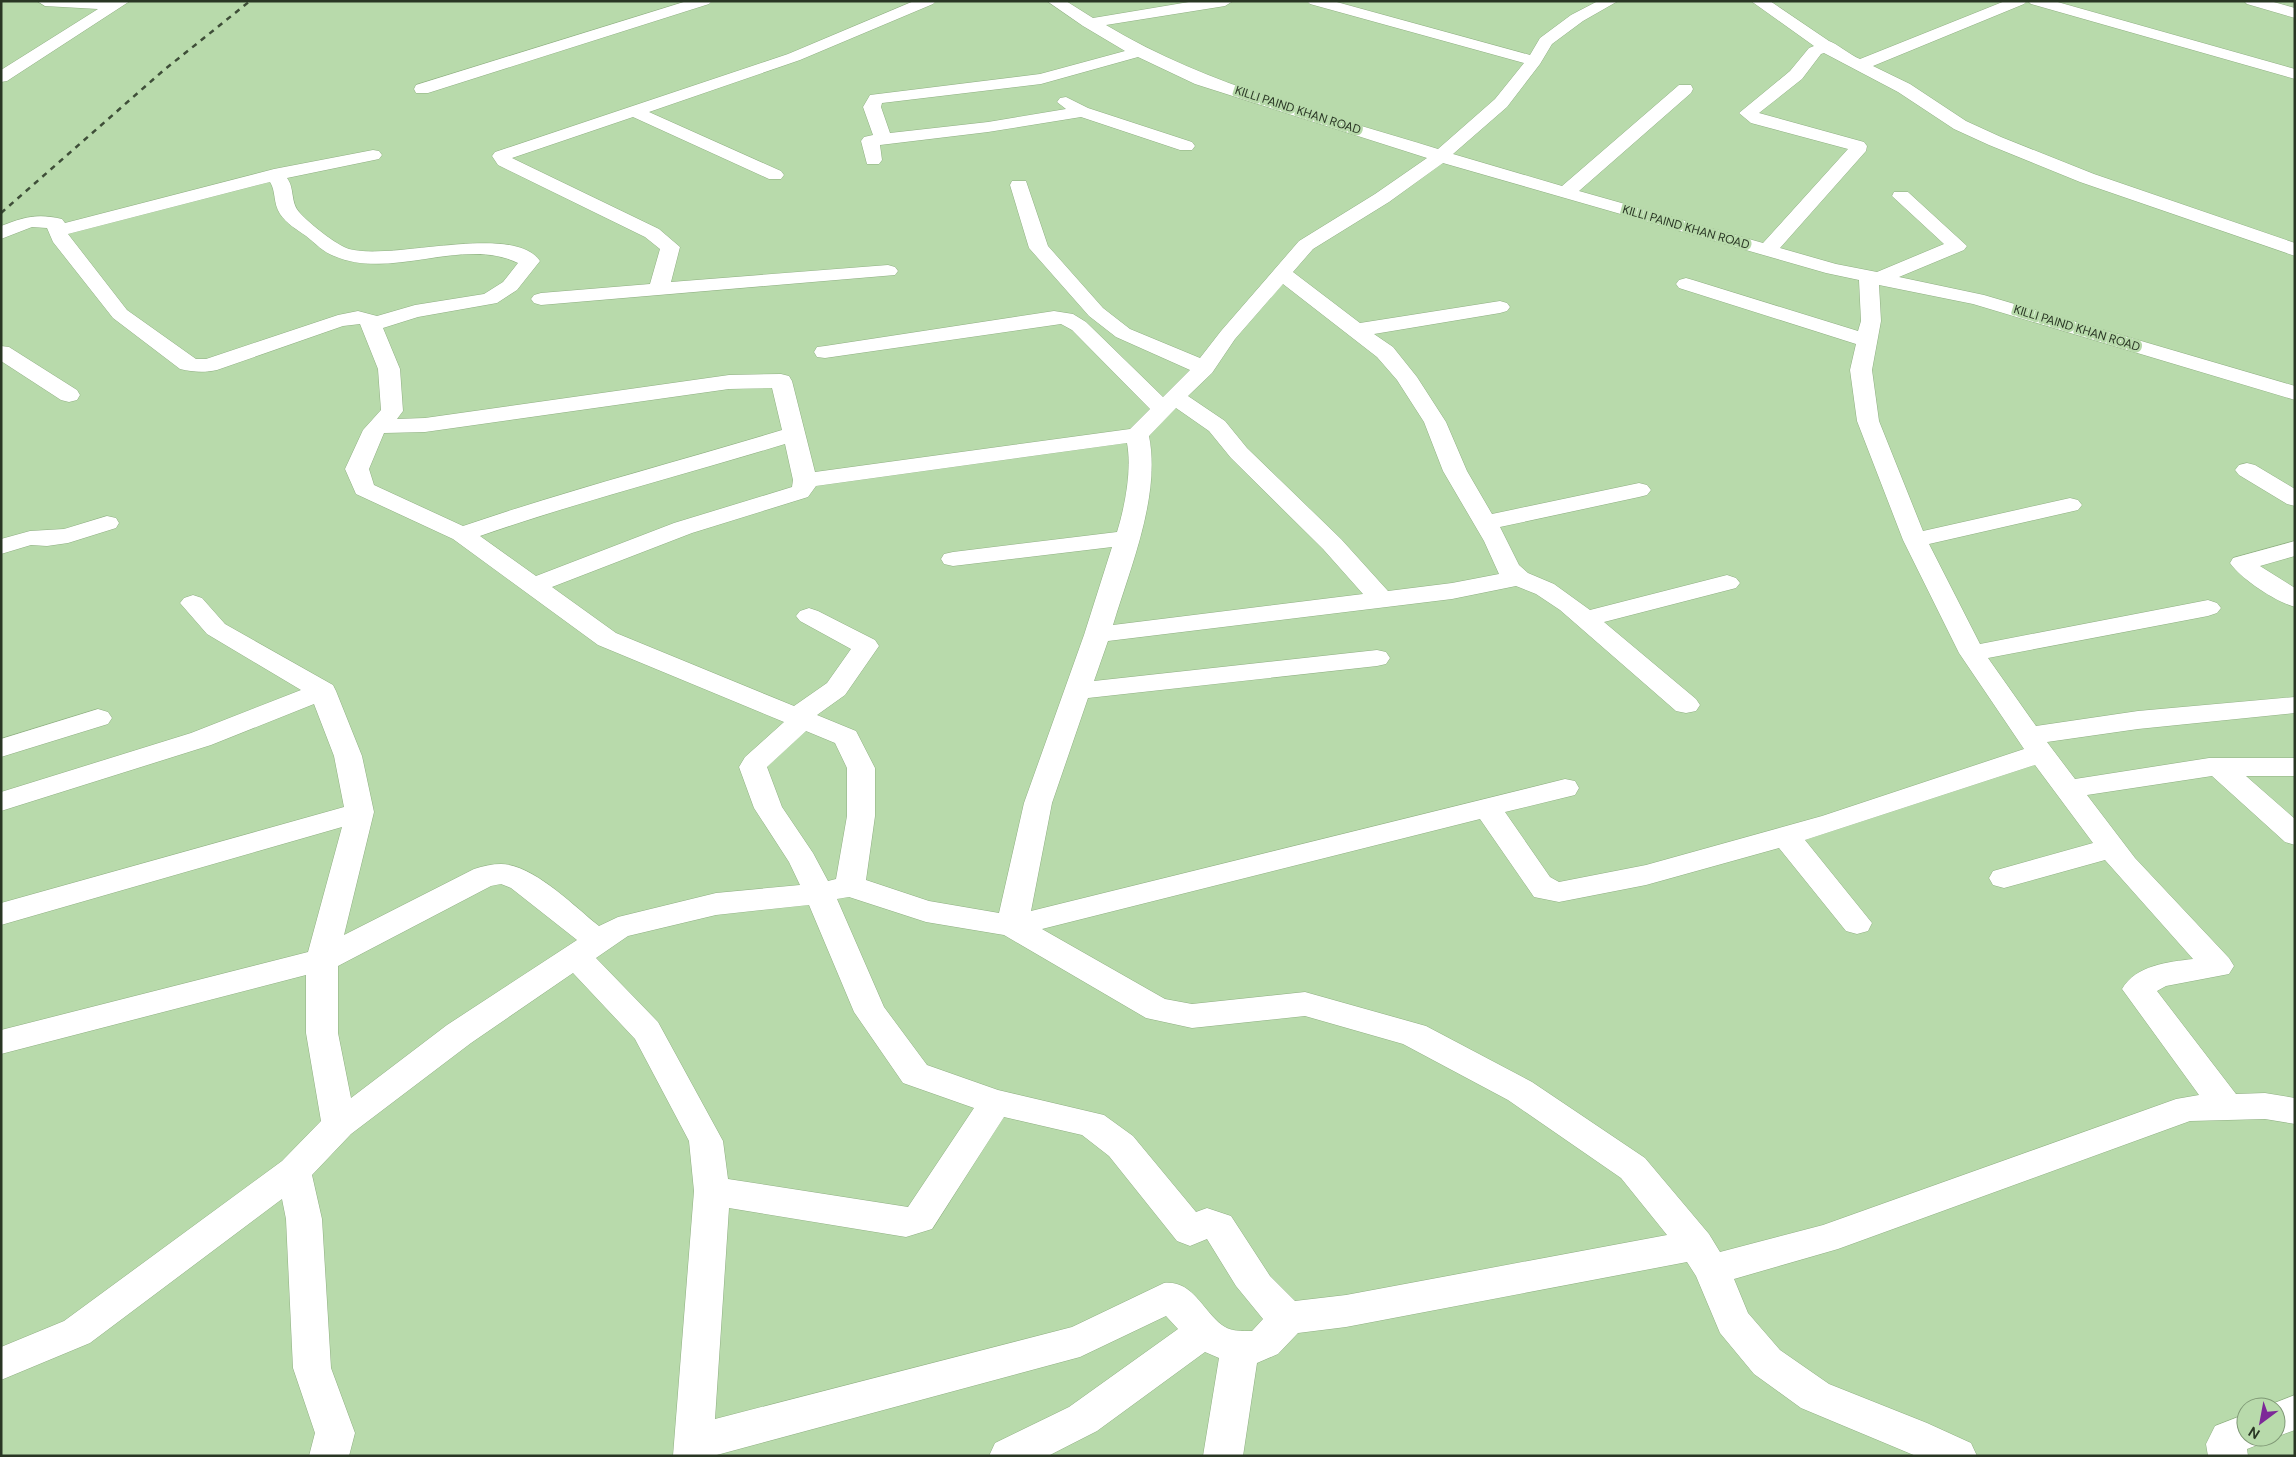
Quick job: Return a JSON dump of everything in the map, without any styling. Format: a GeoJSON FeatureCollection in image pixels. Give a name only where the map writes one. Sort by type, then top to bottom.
{"type":"FeatureCollection","features":[{"type":"Feature","properties":{"kind":"street"},"geometry":{"type":"LineString","coordinates":[[45,1],[118,4]]}},
{"type":"Feature","properties":{"kind":"street"},"geometry":{"type":"LineString","coordinates":[[422,89],[704,1]]}},
{"type":"Feature","properties":{"kind":"street"},"geometry":{"type":"LineString","coordinates":[[659,290],[670,248],[652,233],[504,161],[500,156],[794,57],[928,1]]}},
{"type":"Feature","properties":{"kind":"street","name":"KILLI PAIND KHAN ROAD"},"geometry":{"type":"LineString","coordinates":[[1055,1],[1089,24],[1139,52],[1201,80],[1441,156],[1833,269],[1977,299],[2295,393]]}},
{"type":"Feature","properties":{"kind":"street"},"geometry":{"type":"LineString","coordinates":[[1089,24],[1177,4],[1225,1]]}},
{"type":"Feature","properties":{"kind":"street"},"geometry":{"type":"LineString","coordinates":[[1315,1],[1534,61]]}},
{"type":"Feature","properties":{"kind":"street"},"geometry":{"type":"LineString","coordinates":[[804,480],[1137,435],[1204,368],[1281,272],[1306,245],[1382,198],[1441,156],[1501,103],[1534,61],[1546,41],[1577,18],[1610,1]]}},
{"type":"Feature","properties":{"kind":"street"},"geometry":{"type":"LineString","coordinates":[[1759,1],[1799,30],[1828,46],[1838,55],[1904,88],[1960,125],[1995,142],[2087,178],[2295,250]]}},
{"type":"Feature","properties":{"kind":"street"},"geometry":{"type":"LineString","coordinates":[[1860,65],[2019,1]]}},
{"type":"Feature","properties":{"kind":"street"},"geometry":{"type":"LineString","coordinates":[[2036,1],[2295,74]]}},
{"type":"Feature","properties":{"kind":"street"},"geometry":{"type":"LineString","coordinates":[[2252,1],[2295,13]]}},
{"type":"Feature","properties":{"kind":"street"},"geometry":{"type":"LineString","coordinates":[[1,77],[118,4]]}},
{"type":"Feature","properties":{"kind":"street"},"geometry":{"type":"LineString","coordinates":[[1767,250],[1857,150],[1858,146],[1757,119],[1748,113],[1796,75],[1815,50],[1828,46]]}},
{"type":"Feature","properties":{"kind":"street"},"geometry":{"type":"LineString","coordinates":[[883,138],[872,107],[876,100],[1047,78],[1139,52]]}},
{"type":"Feature","properties":{"kind":"street"},"geometry":{"type":"LineString","coordinates":[[1047,78],[1057,96],[1082,112],[1186,146]]}},
{"type":"Feature","properties":{"kind":"street"},"geometry":{"type":"LineString","coordinates":[[1566,193],[1685,90]]}},
{"type":"Feature","properties":{"kind":"street"},"geometry":{"type":"LineString","coordinates":[[633,111],[775,175]]}},
{"type":"Feature","properties":{"kind":"street"},"geometry":{"type":"LineString","coordinates":[[873,160],[870,140],[988,127],[1082,112]]}},
{"type":"Feature","properties":{"kind":"street"},"geometry":{"type":"LineString","coordinates":[[58,231],[274,175],[373,155]]}},
{"type":"Feature","properties":{"kind":"street"},"geometry":{"type":"LineString","coordinates":[[274,175],[281,182],[281,201],[296,222],[344,254],[361,257],[490,248],[520,253],[530,261],[510,286],[490,299],[415,310],[371,325]]}},
{"type":"Feature","properties":{"kind":"street"},"geometry":{"type":"LineString","coordinates":[[1020,184],[1040,248],[1096,312],[1124,333],[1204,368]]}},
{"type":"Feature","properties":{"kind":"street"},"geometry":{"type":"LineString","coordinates":[[1901,196],[1957,246],[1874,277],[1871,322],[1861,370],[1868,421],[1915,540],[1972,653],[2034,745],[2124,865],[2218,966],[2157,977],[2143,982],[2138,989],[2227,1107]]}},
{"type":"Feature","properties":{"kind":"street"},"geometry":{"type":"LineString","coordinates":[[1,233],[30,221],[55,223],[60,238],[120,314],[188,364],[196,366],[209,365],[338,321],[358,317],[369,319],[390,369],[392,412],[378,426],[357,469],[364,489],[462,534],[607,638],[846,736],[861,768],[861,816],[834,889]]}},
{"type":"Feature","properties":{"kind":"street"},"geometry":{"type":"LineString","coordinates":[[541,299],[888,271]]}},
{"type":"Feature","properties":{"kind":"street"},"geometry":{"type":"LineString","coordinates":[[1281,272],[1385,352],[1406,377],[1434,422],[1455,471],[1485,523],[1508,569],[1519,578],[1545,589],[1585,619],[1686,704]]}},
{"type":"Feature","properties":{"kind":"street"},"geometry":{"type":"LineString","coordinates":[[1686,284],[1867,341]]}},
{"type":"Feature","properties":{"kind":"street"},"geometry":{"type":"LineString","coordinates":[[1357,330],[1500,307]]}},
{"type":"Feature","properties":{"kind":"street"},"geometry":{"type":"LineString","coordinates":[[825,352],[1054,317],[1066,318],[1079,326],[1168,403],[1217,426],[1238,453],[1332,544],[1380,598]]}},
{"type":"Feature","properties":{"kind":"street"},"geometry":{"type":"LineString","coordinates":[[1,352],[69,395]]}},
{"type":"Feature","properties":{"kind":"street"},"geometry":{"type":"LineString","coordinates":[[378,426],[425,425],[729,382],[781,381],[804,480],[804,488],[800,492],[683,528],[534,585]]}},
{"type":"Feature","properties":{"kind":"street"},"geometry":{"type":"LineString","coordinates":[[462,534],[547,504],[638,482],[793,434]]}},
{"type":"Feature","properties":{"kind":"street"},"geometry":{"type":"LineString","coordinates":[[1012,926],[1038,803],[1097,634],[1134,516],[1140,455],[1137,435]]}},
{"type":"Feature","properties":{"kind":"street"},"geometry":{"type":"LineString","coordinates":[[2247,470],[2295,499]]}},
{"type":"Feature","properties":{"kind":"street"},"geometry":{"type":"LineString","coordinates":[[1485,523],[1639,490]]}},
{"type":"Feature","properties":{"kind":"street"},"geometry":{"type":"LineString","coordinates":[[1915,540],[2070,506]]}},
{"type":"Feature","properties":{"kind":"street"},"geometry":{"type":"LineString","coordinates":[[1,547],[30,538],[47,539],[68,536],[107,523]]}},
{"type":"Feature","properties":{"kind":"street"},"geometry":{"type":"LineString","coordinates":[[953,559],[1127,538]]}},
{"type":"Feature","properties":{"kind":"street"},"geometry":{"type":"LineString","coordinates":[[2295,548],[2242,564],[2295,599]]}},
{"type":"Feature","properties":{"kind":"street"},"geometry":{"type":"LineString","coordinates":[[1097,634],[1380,598],[1452,591],[1519,578]]}},
{"type":"Feature","properties":{"kind":"street"},"geometry":{"type":"LineString","coordinates":[[1585,619],[1727,583]]}},
{"type":"Feature","properties":{"kind":"street"},"geometry":{"type":"LineString","coordinates":[[193,603],[216,629],[323,691],[348,756],[360,812],[322,960],[322,1032],[339,1125]]}},
{"type":"Feature","properties":{"kind":"street"},"geometry":{"type":"LineString","coordinates":[[1972,653],[2208,608]]}},
{"type":"Feature","properties":{"kind":"street"},"geometry":{"type":"LineString","coordinates":[[809,616],[866,646],[836,689],[800,718],[753,767],[755,778],[768,808],[803,860],[834,889],[870,1012],[915,1074],[996,1102],[1092,1124],[1121,1146],[1190,1231],[1207,1223],[1218,1226],[1248,1275],[1276,1310],[1288,1318],[1346,1311],[1824,1239],[2188,1108],[2265,1106],[2295,1111]]}},
{"type":"Feature","properties":{"kind":"street"},"geometry":{"type":"LineString","coordinates":[[1078,690],[1110,689],[1377,658]]}},
{"type":"Feature","properties":{"kind":"street"},"geometry":{"type":"LineString","coordinates":[[1,802],[201,739],[323,691]]}},
{"type":"Feature","properties":{"kind":"street"},"geometry":{"type":"LineString","coordinates":[[1487,808],[1539,884],[1546,890],[1559,892],[1646,875],[1832,823],[2034,745],[2138,720],[2295,705]]}},
{"type":"Feature","properties":{"kind":"street"},"geometry":{"type":"LineString","coordinates":[[1,748],[98,718]]}},
{"type":"Feature","properties":{"kind":"street"},"geometry":{"type":"LineString","coordinates":[[2067,789],[2219,767],[2295,767]]}},
{"type":"Feature","properties":{"kind":"street"},"geometry":{"type":"LineString","coordinates":[[2219,767],[2295,835]]}},
{"type":"Feature","properties":{"kind":"street"},"geometry":{"type":"LineString","coordinates":[[1012,926],[1565,788]]}},
{"type":"Feature","properties":{"kind":"street"},"geometry":{"type":"LineString","coordinates":[[1,914],[360,812]]}},
{"type":"Feature","properties":{"kind":"street"},"geometry":{"type":"LineString","coordinates":[[1785,836],[1857,923]]}},
{"type":"Feature","properties":{"kind":"street"},"geometry":{"type":"LineString","coordinates":[[2004,878],[2112,848]]}},
{"type":"Feature","properties":{"kind":"street"},"geometry":{"type":"LineString","coordinates":[[1,1042],[322,960],[486,876],[503,874],[522,881],[550,901],[587,949],[647,1031],[706,1141],[712,1191],[693,1449],[1020,1355],[1059,1347],[1102,1332],[1164,1300],[1173,1298],[1209,1337],[1233,1347],[1255,1347],[1266,1343],[1288,1318]]}},
{"type":"Feature","properties":{"kind":"street"},"geometry":{"type":"LineString","coordinates":[[1,1364],[77,1332],[294,1171],[339,1125],[459,1034],[618,928],[716,904],[834,889],[926,911],[1012,926],[1157,1010],[1192,1016],[1305,1004],[1414,1035],[1520,1091],[1633,1168],[1704,1257],[1732,1322],[1767,1362],[1815,1396],[1913,1435],[1957,1456]]}},
{"type":"Feature","properties":{"kind":"street"},"geometry":{"type":"LineString","coordinates":[[712,1191],[906,1222],[919,1219],[996,1102]]}},
{"type":"Feature","properties":{"kind":"street"},"geometry":{"type":"LineString","coordinates":[[294,1171],[304,1218],[312,1368],[335,1434],[328,1456]]}},
{"type":"Feature","properties":{"kind":"street"},"geometry":{"type":"LineString","coordinates":[[1009,1456],[1083,1419],[1204,1332]]}},
{"type":"Feature","properties":{"kind":"street"},"geometry":{"type":"LineString","coordinates":[[1223,1456],[1240,1348]]}},
{"type":"Feature","properties":{"kind":"street"},"geometry":{"type":"LineString","coordinates":[[2228,1456],[2226,1444],[2229,1438],[2236,1436]]}},
{"type":"Feature","properties":{"kind":"railway"},"geometry":{"type":"LineString","coordinates":[[1,213],[164,70],[250,1]]}}]}
